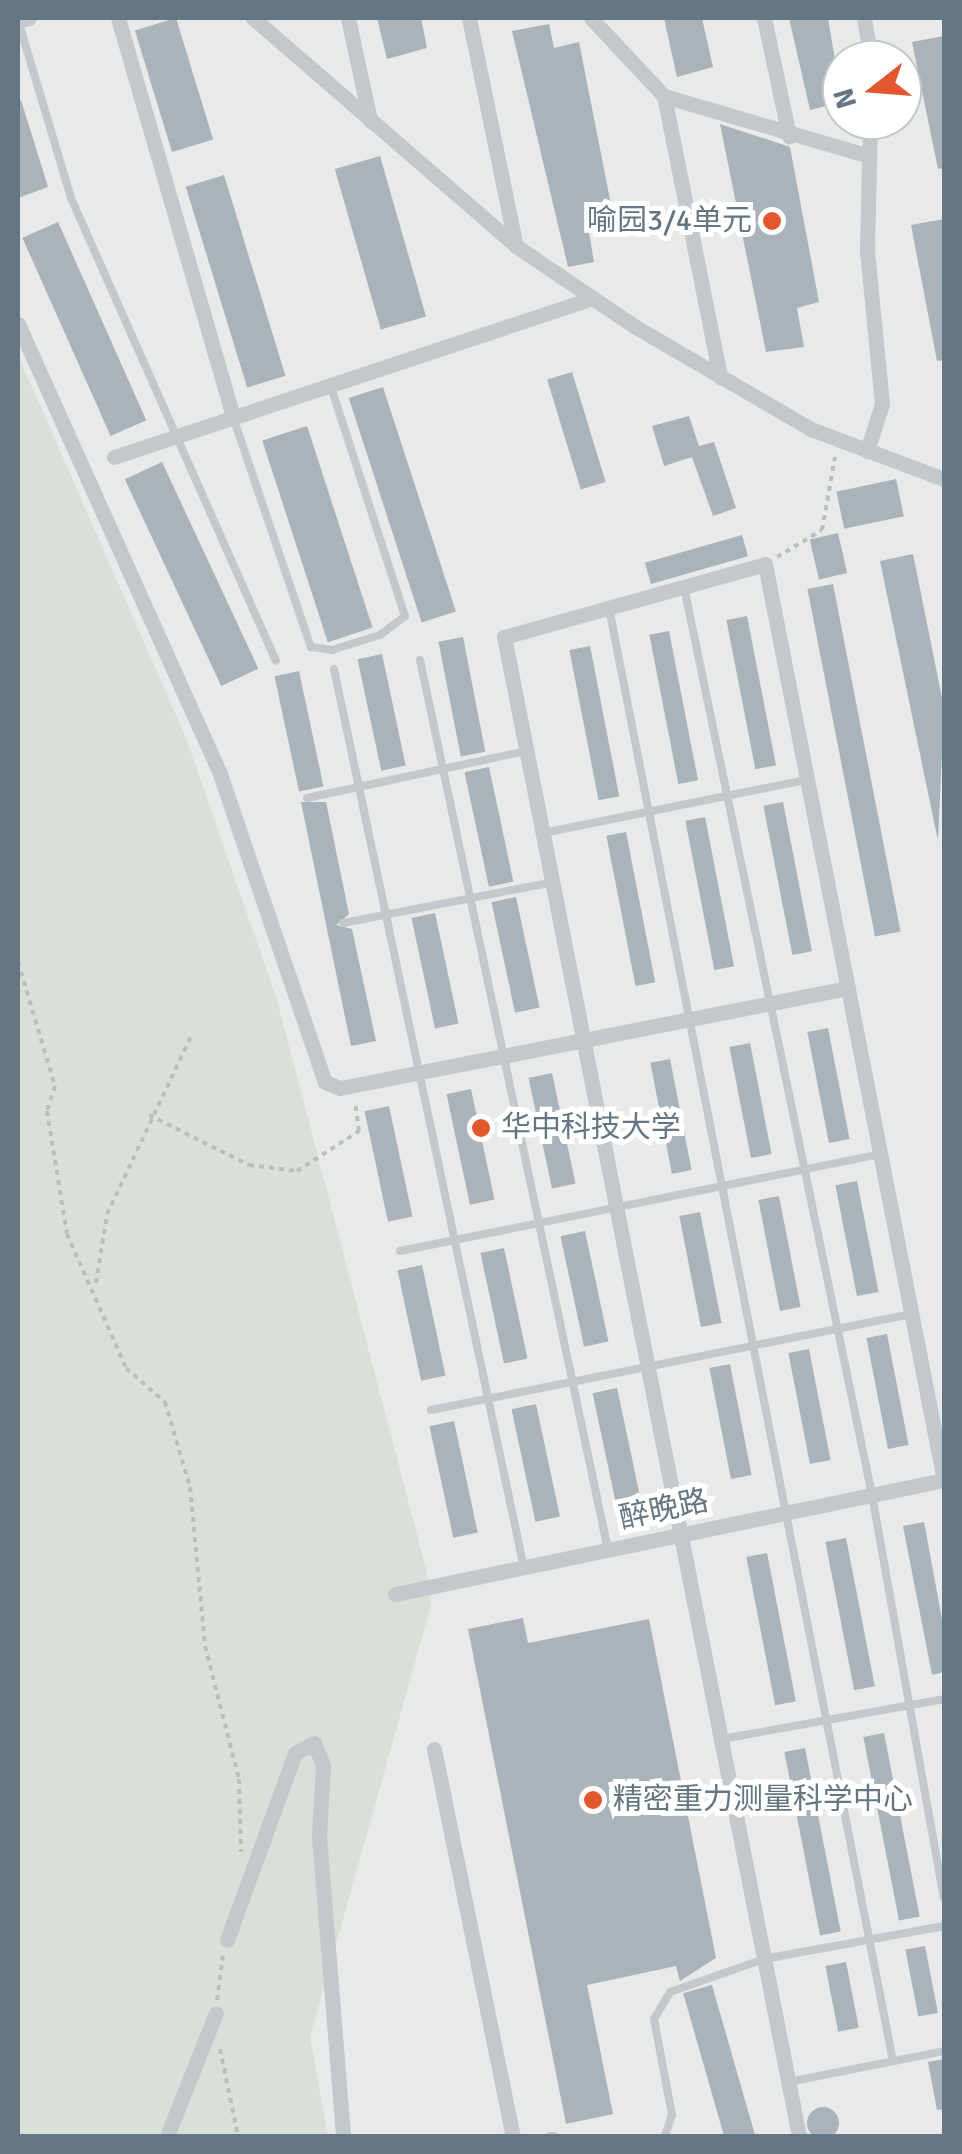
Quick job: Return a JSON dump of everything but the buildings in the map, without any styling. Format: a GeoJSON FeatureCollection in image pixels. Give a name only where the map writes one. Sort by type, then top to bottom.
{"type":"FeatureCollection","features":[{"type":"Feature","properties":{"kind":"street"},"geometry":{"type":"LineString","coordinates":[[18,20],[29,18]]}},
{"type":"Feature","properties":{"kind":"street"},"geometry":{"type":"LineString","coordinates":[[118,18],[233,417]]}},
{"type":"Feature","properties":{"kind":"street"},"geometry":{"type":"LineString","coordinates":[[254,18],[516,246],[593,298],[720,376],[838,440],[944,478]]}},
{"type":"Feature","properties":{"kind":"street"},"geometry":{"type":"LineString","coordinates":[[348,18],[370,122]]}},
{"type":"Feature","properties":{"kind":"street"},"geometry":{"type":"LineString","coordinates":[[469,18],[516,246]]}},
{"type":"Feature","properties":{"kind":"street"},"geometry":{"type":"LineString","coordinates":[[590,18],[664,96],[789,136],[869,156]]}},
{"type":"Feature","properties":{"kind":"street"},"geometry":{"type":"LineString","coordinates":[[764,18],[789,136]]}},
{"type":"Feature","properties":{"kind":"street"},"geometry":{"type":"LineString","coordinates":[[664,96],[720,376]]}},
{"type":"Feature","properties":{"kind":"street"},"geometry":{"type":"LineString","coordinates":[[867,451],[882,404],[869,140]]}},
{"type":"Feature","properties":{"kind":"street"},"geometry":{"type":"LineString","coordinates":[[114,457],[593,298]]}},
{"type":"Feature","properties":{"kind":"street"},"geometry":{"type":"LineString","coordinates":[[18,324],[220,774],[312,1066],[324,1082],[352,1086],[848,988]]}},
{"type":"Feature","properties":{"kind":"street"},"geometry":{"type":"LineString","coordinates":[[799,2136],[504,637],[765,564],[944,1480]]}},
{"type":"Feature","properties":{"kind":"street","name":"醉晚路"},"geometry":{"type":"LineString","coordinates":[[395,1594],[944,1480]]}},
{"type":"Feature","properties":{"kind":"street"},"geometry":{"type":"LineString","coordinates":[[227,1940],[295,1753],[314,1743],[322,1751],[318,1836],[343,2136]]}},
{"type":"Feature","properties":{"kind":"street"},"geometry":{"type":"LineString","coordinates":[[434,1749],[513,2136]]}},
{"type":"Feature","properties":{"kind":"street"},"geometry":{"type":"LineString","coordinates":[[167,2136],[216,2013]]}},
{"type":"Feature","properties":{"kind":"lane"},"geometry":{"type":"LineString","coordinates":[[18,20],[70,198],[172,438],[276,662]]}},
{"type":"Feature","properties":{"kind":"lane"},"geometry":{"type":"LineString","coordinates":[[233,417],[311,647],[332,650],[380,635],[405,616],[330,384]]}},
{"type":"Feature","properties":{"kind":"lane"},"geometry":{"type":"LineString","coordinates":[[684,587],[872,1495],[944,1898]]}},
{"type":"Feature","properties":{"kind":"lane"},"geometry":{"type":"LineString","coordinates":[[609,608],[893,2062]]}},
{"type":"Feature","properties":{"kind":"lane"},"geometry":{"type":"LineString","coordinates":[[420,660],[608,1550]]}},
{"type":"Feature","properties":{"kind":"lane"},"geometry":{"type":"LineString","coordinates":[[334,670],[524,1568]]}},
{"type":"Feature","properties":{"kind":"lane"},"geometry":{"type":"LineString","coordinates":[[308,798],[527,750]]}},
{"type":"Feature","properties":{"kind":"lane"},"geometry":{"type":"LineString","coordinates":[[543,834],[807,780]]}},
{"type":"Feature","properties":{"kind":"lane"},"geometry":{"type":"LineString","coordinates":[[344,923],[552,882]]}},
{"type":"Feature","properties":{"kind":"lane"},"geometry":{"type":"LineString","coordinates":[[400,1251],[880,1154]]}},
{"type":"Feature","properties":{"kind":"lane"},"geometry":{"type":"LineString","coordinates":[[431,1410],[912,1314]]}},
{"type":"Feature","properties":{"kind":"lane"},"geometry":{"type":"LineString","coordinates":[[721,1739],[944,1700]]}},
{"type":"Feature","properties":{"kind":"lane"},"geometry":{"type":"LineString","coordinates":[[666,2136],[672,2115],[657,2009],[681,1987],[764,1960],[944,1926]]}},
{"type":"Feature","properties":{"kind":"lane"},"geometry":{"type":"LineString","coordinates":[[788,2082],[944,2051]]}},
{"type":"Feature","properties":{"kind":"path"},"geometry":{"type":"LineString","coordinates":[[765,564],[822,530],[838,440]]}},
{"type":"Feature","properties":{"kind":"path"},"geometry":{"type":"LineString","coordinates":[[18,962],[55,1086],[47,1111],[53,1180],[67,1234],[96,1284]]}},
{"type":"Feature","properties":{"kind":"path"},"geometry":{"type":"LineString","coordinates":[[192,1034],[149,1116],[107,1214],[94,1308],[126,1368],[165,1402],[190,1488],[205,1646],[239,1779],[241,1856]]}},
{"type":"Feature","properties":{"kind":"path"},"geometry":{"type":"LineString","coordinates":[[149,1116],[249,1165],[298,1171],[359,1131],[352,1086]]}},
{"type":"Feature","properties":{"kind":"path"},"geometry":{"type":"LineString","coordinates":[[227,1940],[216,2013],[238,2136]]}},
{"type":"Feature","properties":{"kind":"shaded area","name":"华中科技大学"},"geometry":{"type":"Polygon","coordinates":[[[18,18],[944,18],[944,2136],[18,2136],[18,18]]]}},
{"type":"Feature","properties":{"kind":"shaded area"},"geometry":{"type":"Polygon","coordinates":[[[18,355],[186,738],[277,1000],[427,1573],[431,1605],[310,2037],[328,2136],[18,2136],[18,355]]]}},
{"type":"Feature","properties":{"kind":"place","name":"喻园3/4单元"},"geometry":{"type":"Point","coordinates":[772,221]}},
{"type":"Feature","properties":{"kind":"place","name":"华中科技大学"},"geometry":{"type":"Point","coordinates":[481,1128]}},
{"type":"Feature","properties":{"kind":"place","name":"精密重力测量科学中心"},"geometry":{"type":"Point","coordinates":[593,1800]}}]}
